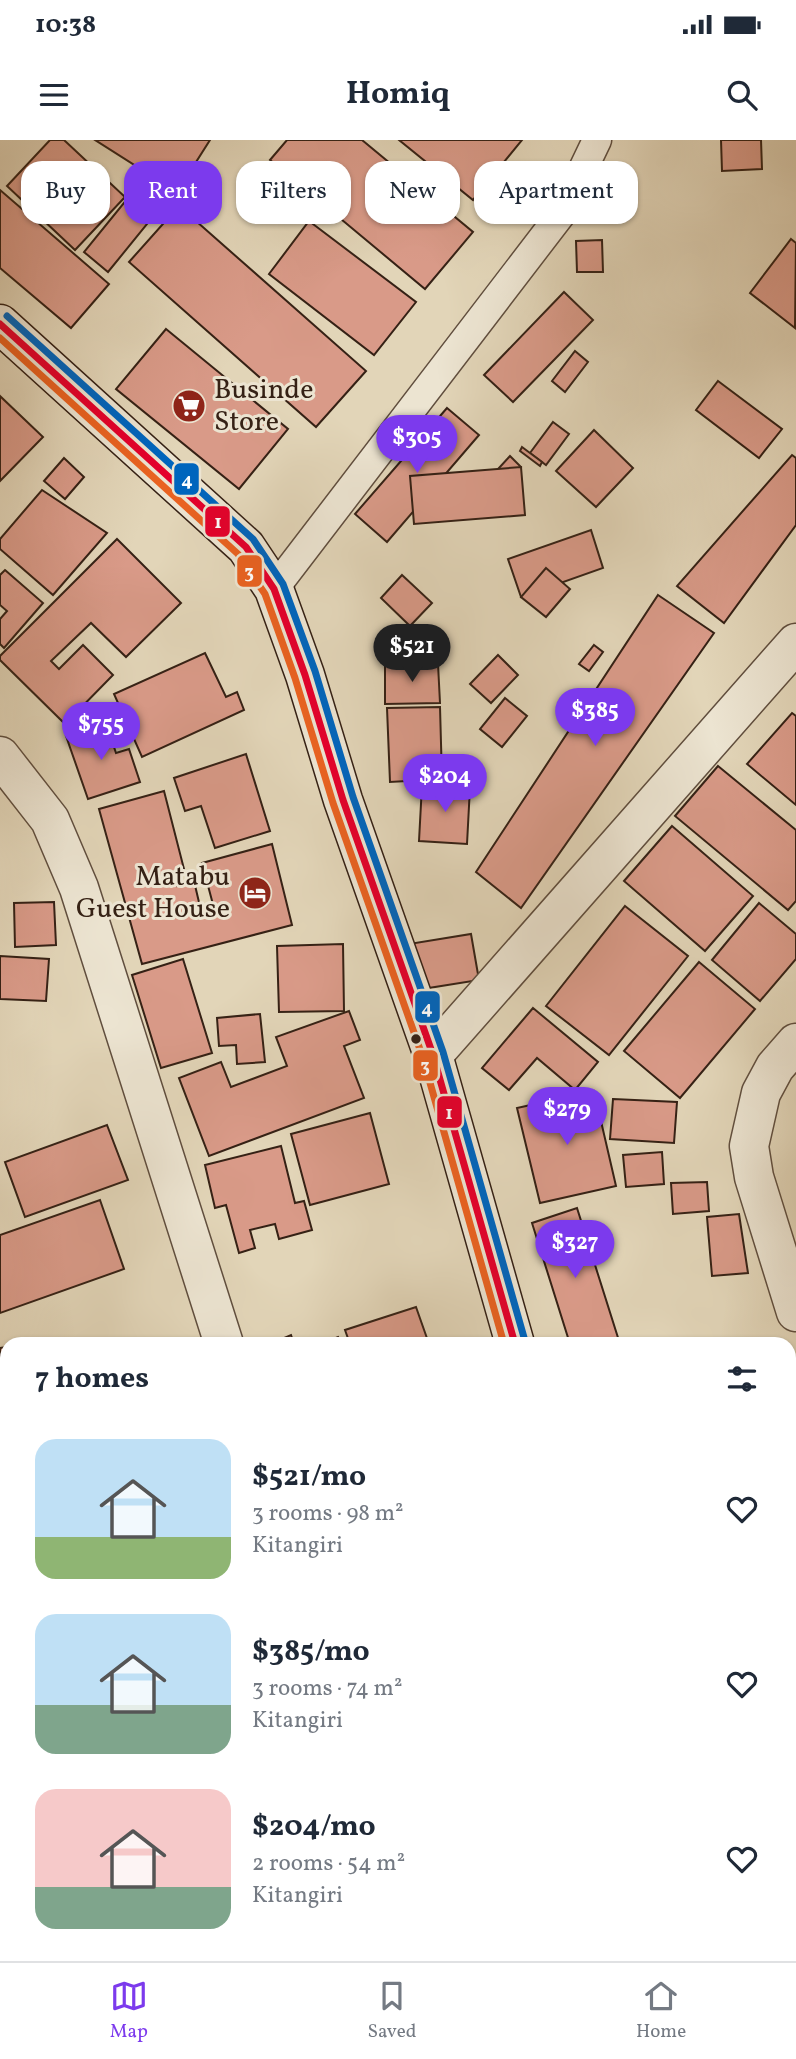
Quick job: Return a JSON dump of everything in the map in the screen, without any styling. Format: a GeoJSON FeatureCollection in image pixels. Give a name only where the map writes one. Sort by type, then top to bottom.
{"type":"FeatureCollection","features":[{"type":"Feature","properties":{"kind":"street"},"geometry":{"type":"LineString","coordinates":[[0,324],[246,547],[274,589],[305,675],[343,800],[433,1055],[513,1337]]}},
{"type":"Feature","properties":{"kind":"street"},"geometry":{"type":"LineString","coordinates":[[433,1055],[796,643]]}},
{"type":"Feature","properties":{"kind":"street"},"geometry":{"type":"LineString","coordinates":[[0,756],[50,820],[75,878],[222,1337]]}},
{"type":"Feature","properties":{"kind":"street"},"geometry":{"type":"LineString","coordinates":[[796,1043],[775,1067],[761,1093],[749,1146],[754,1177],[796,1312]]}},
{"type":"Feature","properties":{"kind":"lane"},"geometry":{"type":"LineString","coordinates":[[274,589],[562,213],[597,140]]}},
{"type":"Feature","properties":{"kind":"building"},"geometry":{"type":"Polygon","coordinates":[[[50,140],[64,140],[86,161],[30,161],[50,140]]]}},
{"type":"Feature","properties":{"kind":"building"},"geometry":{"type":"Polygon","coordinates":[[[95,140],[210,140],[197,161],[128,161],[95,140]]]}},
{"type":"Feature","properties":{"kind":"building"},"geometry":{"type":"Polygon","coordinates":[[[287,140],[362,140],[387,161],[365,161],[365,224],[460,224],[460,221],[473,232],[425,289],[347,224],[351,224],[351,161],[270,160],[287,140]]]}},
{"type":"Feature","properties":{"kind":"building"},"geometry":{"type":"Polygon","coordinates":[[[399,140],[522,140],[505,161],[474,161],[473,200],[460,189],[460,161],[425,161],[399,140]]]}},
{"type":"Feature","properties":{"kind":"building"},"geometry":{"type":"Polygon","coordinates":[[[721,140],[761,140],[762,169],[722,171],[721,140]]]}},
{"type":"Feature","properties":{"kind":"building"},"geometry":{"type":"Polygon","coordinates":[[[21,171],[21,199],[7,186],[21,171]]]}},
{"type":"Feature","properties":{"kind":"building"},"geometry":{"type":"Polygon","coordinates":[[[110,183],[124,196],[110,213],[110,183]]]}},
{"type":"Feature","properties":{"kind":"building"},"geometry":{"type":"Polygon","coordinates":[[[0,190],[21,208],[21,224],[39,224],[109,284],[71,328],[0,268],[0,190]]]}},
{"type":"Feature","properties":{"kind":"building"},"geometry":{"type":"Polygon","coordinates":[[[124,203],[124,224],[147,224],[108,272],[84,252],[107,224],[110,224],[110,220],[124,203]]]}},
{"type":"Feature","properties":{"kind":"building"},"geometry":{"type":"Polygon","coordinates":[[[47,224],[100,224],[75,250],[47,224]]]}},
{"type":"Feature","properties":{"kind":"building"},"geometry":{"type":"Polygon","coordinates":[[[163,224],[199,224],[366,371],[316,427],[129,262],[163,224]]]}},
{"type":"Feature","properties":{"kind":"building"},"geometry":{"type":"Polygon","coordinates":[[[307,224],[313,224],[416,302],[374,355],[269,274],[307,224]]]}},
{"type":"Feature","properties":{"kind":"building"},"geometry":{"type":"Polygon","coordinates":[[[791,239],[796,243],[795,328],[750,293],[791,239]]]}},
{"type":"Feature","properties":{"kind":"building"},"geometry":{"type":"Polygon","coordinates":[[[602,240],[603,272],[577,272],[576,241],[602,240]]]}},
{"type":"Feature","properties":{"kind":"building"},"geometry":{"type":"Polygon","coordinates":[[[564,292],[593,320],[513,402],[484,375],[564,292]]]}},
{"type":"Feature","properties":{"kind":"building"},"geometry":{"type":"Polygon","coordinates":[[[166,329],[288,429],[239,489],[116,389],[166,329]]]}},
{"type":"Feature","properties":{"kind":"building"},"geometry":{"type":"Polygon","coordinates":[[[575,351],[588,362],[565,392],[552,381],[575,351]]]}},
{"type":"Feature","properties":{"kind":"building"},"geometry":{"type":"Polygon","coordinates":[[[718,381],[782,429],[759,458],[696,410],[718,381]]]}},
{"type":"Feature","properties":{"kind":"building"},"geometry":{"type":"Polygon","coordinates":[[[0,396],[43,437],[0,481],[0,396]]]}},
{"type":"Feature","properties":{"kind":"building"},"geometry":{"type":"Polygon","coordinates":[[[447,408],[479,435],[387,542],[355,514],[447,408]]]}},
{"type":"Feature","properties":{"kind":"building"},"geometry":{"type":"Polygon","coordinates":[[[553,422],[569,434],[546,465],[530,453],[553,422]]]}},
{"type":"Feature","properties":{"kind":"building"},"geometry":{"type":"Polygon","coordinates":[[[594,430],[633,468],[596,507],[556,471],[594,430]]]}},
{"type":"Feature","properties":{"kind":"building"},"geometry":{"type":"Polygon","coordinates":[[[522,447],[542,462],[540,466],[520,451],[522,447]]]}},
{"type":"Feature","properties":{"kind":"building"},"geometry":{"type":"Polygon","coordinates":[[[792,455],[796,458],[796,525],[724,623],[677,586],[792,455]]]}},
{"type":"Feature","properties":{"kind":"building"},"geometry":{"type":"Polygon","coordinates":[[[510,456],[521,467],[499,490],[488,480],[510,456]]]}},
{"type":"Feature","properties":{"kind":"building"},"geometry":{"type":"Polygon","coordinates":[[[64,458],[84,477],[65,499],[44,481],[64,458]]]}},
{"type":"Feature","properties":{"kind":"building"},"geometry":{"type":"Polygon","coordinates":[[[521,467],[525,515],[414,524],[410,476],[521,467]]]}},
{"type":"Feature","properties":{"kind":"building"},"geometry":{"type":"Polygon","coordinates":[[[42,490],[107,533],[53,595],[0,549],[0,539],[42,490]]]}},
{"type":"Feature","properties":{"kind":"building"},"geometry":{"type":"Polygon","coordinates":[[[591,530],[603,568],[521,597],[508,559],[591,530]]]}},
{"type":"Feature","properties":{"kind":"building"},"geometry":{"type":"Polygon","coordinates":[[[117,539],[181,603],[126,657],[91,623],[51,661],[59,669],[83,645],[113,675],[65,724],[0,660],[0,656],[117,539]]]}},
{"type":"Feature","properties":{"kind":"building"},"geometry":{"type":"Polygon","coordinates":[[[546,568],[570,589],[546,617],[521,597],[546,568]]]}},
{"type":"Feature","properties":{"kind":"building"},"geometry":{"type":"Polygon","coordinates":[[[5,570],[43,603],[4,648],[0,644],[0,619],[7,611],[0,605],[0,575],[5,570]]]}},
{"type":"Feature","properties":{"kind":"building"},"geometry":{"type":"Polygon","coordinates":[[[402,575],[432,603],[410,626],[381,598],[402,575]]]}},
{"type":"Feature","properties":{"kind":"building"},"geometry":{"type":"Polygon","coordinates":[[[658,595],[714,633],[521,908],[476,872],[658,595]]]}},
{"type":"Feature","properties":{"kind":"building"},"geometry":{"type":"Polygon","coordinates":[[[594,645],[603,652],[589,671],[579,664],[594,645]]]}},
{"type":"Feature","properties":{"kind":"building"},"geometry":{"type":"Polygon","coordinates":[[[205,653],[226,697],[237,692],[244,710],[142,757],[114,694],[205,653]]]}},
{"type":"Feature","properties":{"kind":"building"},"geometry":{"type":"Polygon","coordinates":[[[498,655],[518,675],[491,703],[470,684],[498,655]]]}},
{"type":"Feature","properties":{"kind":"building"},"geometry":{"type":"Polygon","coordinates":[[[438,664],[440,703],[385,704],[385,666],[438,664]]]}},
{"type":"Feature","properties":{"kind":"building"},"geometry":{"type":"Polygon","coordinates":[[[505,698],[527,716],[502,747],[480,729],[505,698]]]}},
{"type":"Feature","properties":{"kind":"building"},"geometry":{"type":"Polygon","coordinates":[[[440,707],[442,779],[390,782],[387,708],[440,707]]]}},
{"type":"Feature","properties":{"kind":"building"},"geometry":{"type":"Polygon","coordinates":[[[792,713],[796,716],[796,805],[747,764],[792,713]]]}},
{"type":"Feature","properties":{"kind":"building"},"geometry":{"type":"Polygon","coordinates":[[[106,723],[116,753],[129,749],[140,782],[88,799],[66,736],[106,723]]]}},
{"type":"Feature","properties":{"kind":"building"},"geometry":{"type":"Polygon","coordinates":[[[246,754],[270,831],[215,848],[201,806],[185,811],[174,778],[246,754]]]}},
{"type":"Feature","properties":{"kind":"building"},"geometry":{"type":"Polygon","coordinates":[[[718,766],[796,830],[796,901],[788,910],[675,816],[718,766]]]}},
{"type":"Feature","properties":{"kind":"building"},"geometry":{"type":"Polygon","coordinates":[[[422,785],[470,787],[467,844],[419,841],[422,785]]]}},
{"type":"Feature","properties":{"kind":"building"},"geometry":{"type":"Polygon","coordinates":[[[164,791],[184,869],[173,872],[177,886],[194,881],[202,915],[215,912],[202,863],[272,844],[292,925],[142,964],[99,809],[164,791]]]}},
{"type":"Feature","properties":{"kind":"building"},"geometry":{"type":"Polygon","coordinates":[[[672,826],[753,896],[705,951],[624,881],[672,826]]]}},
{"type":"Feature","properties":{"kind":"building"},"geometry":{"type":"Polygon","coordinates":[[[54,902],[56,945],[15,947],[14,903],[54,902]]]}},
{"type":"Feature","properties":{"kind":"building"},"geometry":{"type":"Polygon","coordinates":[[[759,903],[796,934],[796,959],[760,1001],[712,960],[759,903]]]}},
{"type":"Feature","properties":{"kind":"building"},"geometry":{"type":"Polygon","coordinates":[[[625,906],[688,956],[609,1055],[546,1006],[625,906]]]}},
{"type":"Feature","properties":{"kind":"building"},"geometry":{"type":"Polygon","coordinates":[[[471,934],[479,980],[416,990],[409,944],[471,934]]]}},
{"type":"Feature","properties":{"kind":"building"},"geometry":{"type":"Polygon","coordinates":[[[343,944],[344,1011],[279,1012],[277,946],[343,944]]]}},
{"type":"Feature","properties":{"kind":"building"},"geometry":{"type":"Polygon","coordinates":[[[0,956],[49,959],[46,1001],[0,999],[0,956]]]}},
{"type":"Feature","properties":{"kind":"building"},"geometry":{"type":"Polygon","coordinates":[[[183,959],[212,1053],[161,1068],[132,975],[183,959]]]}},
{"type":"Feature","properties":{"kind":"building"},"geometry":{"type":"Polygon","coordinates":[[[699,962],[755,1009],[680,1098],[624,1051],[699,962]]]}},
{"type":"Feature","properties":{"kind":"building"},"geometry":{"type":"Polygon","coordinates":[[[533,1008],[598,1062],[575,1090],[537,1058],[509,1090],[482,1068],[533,1008]]]}},
{"type":"Feature","properties":{"kind":"building"},"geometry":{"type":"Polygon","coordinates":[[[349,1011],[360,1040],[344,1046],[364,1098],[209,1156],[179,1078],[221,1062],[231,1087],[287,1066],[276,1037],[349,1011]]]}},
{"type":"Feature","properties":{"kind":"building"},"geometry":{"type":"Polygon","coordinates":[[[260,1014],[265,1062],[237,1064],[236,1045],[219,1046],[217,1018],[260,1014]]]}},
{"type":"Feature","properties":{"kind":"building"},"geometry":{"type":"Polygon","coordinates":[[[594,1091],[616,1186],[540,1203],[517,1108],[594,1091]]]}},
{"type":"Feature","properties":{"kind":"building"},"geometry":{"type":"Polygon","coordinates":[[[613,1099],[677,1102],[674,1143],[610,1139],[613,1099]]]}},
{"type":"Feature","properties":{"kind":"building"},"geometry":{"type":"Polygon","coordinates":[[[370,1113],[389,1184],[310,1205],[291,1134],[370,1113]]]}},
{"type":"Feature","properties":{"kind":"building"},"geometry":{"type":"Polygon","coordinates":[[[107,1125],[128,1180],[25,1217],[5,1162],[107,1125]]]}},
{"type":"Feature","properties":{"kind":"building"},"geometry":{"type":"Polygon","coordinates":[[[281,1146],[295,1203],[304,1201],[312,1230],[279,1239],[275,1224],[250,1230],[255,1248],[239,1253],[226,1205],[215,1208],[205,1165],[281,1146]]]}},
{"type":"Feature","properties":{"kind":"building"},"geometry":{"type":"Polygon","coordinates":[[[662,1152],[664,1184],[626,1187],[623,1155],[662,1152]]]}},
{"type":"Feature","properties":{"kind":"building"},"geometry":{"type":"Polygon","coordinates":[[[707,1182],[709,1211],[673,1214],[671,1183],[707,1182]]]}},
{"type":"Feature","properties":{"kind":"building"},"geometry":{"type":"Polygon","coordinates":[[[100,1200],[124,1269],[0,1313],[0,1235],[100,1200]]]}},
{"type":"Feature","properties":{"kind":"building"},"geometry":{"type":"Polygon","coordinates":[[[577,1208],[618,1337],[568,1337],[532,1223],[577,1208]]]}},
{"type":"Feature","properties":{"kind":"building"},"geometry":{"type":"Polygon","coordinates":[[[739,1214],[748,1273],[712,1276],[707,1217],[739,1214]]]}},
{"type":"Feature","properties":{"kind":"building"},"geometry":{"type":"Polygon","coordinates":[[[416,1307],[427,1337],[348,1337],[345,1330],[416,1307]]]}},
{"type":"Feature","properties":{"kind":"transit line","name":"4"},"geometry":{"type":"LineString","coordinates":[[7,316],[253,539],[283,584],[315,671],[353,797],[443,1052],[524,1337]]}},
{"type":"Feature","properties":{"kind":"transit line","name":"1"},"geometry":{"type":"LineString","coordinates":[[0,324],[246,547],[274,589],[305,675],[343,800],[433,1055],[513,1337]]}},
{"type":"Feature","properties":{"kind":"transit line","name":"3"},"geometry":{"type":"LineString","coordinates":[[0,338],[238,554],[265,594],[295,678],[333,803],[423,1058],[502,1337]]}},
{"type":"Feature","properties":{"kind":"place","name":"Businde Store"},"geometry":{"type":"Point","coordinates":[189,406]}},
{"type":"Feature","properties":{"kind":"place","name":"Matabu Guest House"},"geometry":{"type":"Point","coordinates":[255,893]}}]}
